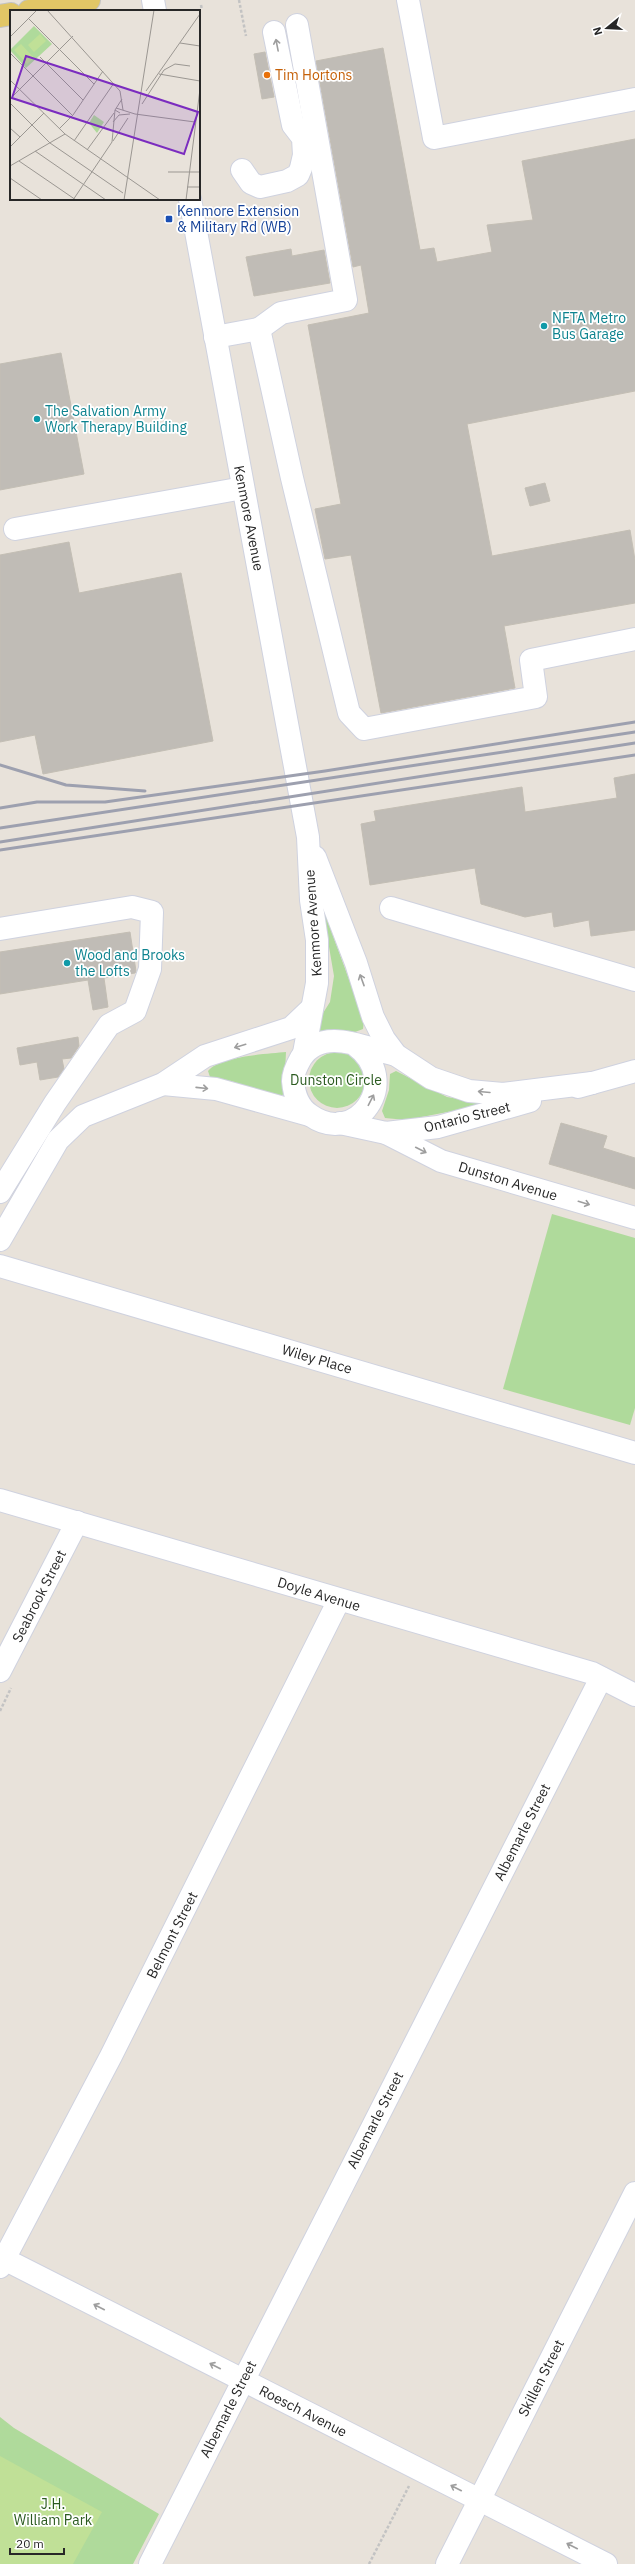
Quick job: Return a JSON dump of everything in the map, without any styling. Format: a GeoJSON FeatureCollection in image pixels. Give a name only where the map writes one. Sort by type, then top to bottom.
{"type":"FeatureCollection","features":[{"type":"Feature","properties":{"kind":"main road"},"geometry":{"type":"LineString","coordinates":[[32,10],[57,3],[89,0]]}},
{"type":"Feature","properties":{"kind":"main road"},"geometry":{"type":"LineString","coordinates":[[0,16],[10,14]]}},
{"type":"Feature","properties":{"kind":"street"},"geometry":{"type":"LineString","coordinates":[[153,0],[155,10]]}},
{"type":"Feature","properties":{"kind":"street"},"geometry":{"type":"LineString","coordinates":[[408,0],[434,138],[635,99]]}},
{"type":"Feature","properties":{"kind":"street"},"geometry":{"type":"LineString","coordinates":[[215,337],[259,329],[281,313],[346,300],[297,25]]}},
{"type":"Feature","properties":{"kind":"street"},"geometry":{"type":"LineString","coordinates":[[246,176],[260,187],[287,181],[298,175],[304,155],[303,138],[293,125],[274,32]]}},
{"type":"Feature","properties":{"kind":"street","name":"Kenmore Avenue"},"geometry":{"type":"LineString","coordinates":[[0,1240],[58,1140],[83,1116],[163,1084],[205,1056],[301,1039],[318,982],[317,940],[311,900],[308,837],[190,200]]}},
{"type":"Feature","properties":{"kind":"street"},"geometry":{"type":"LineString","coordinates":[[259,329],[292,478],[349,713],[364,729],[536,697],[531,660],[635,639]]}},
{"type":"Feature","properties":{"kind":"street"},"geometry":{"type":"LineString","coordinates":[[15,529],[243,488]]}},
{"type":"Feature","properties":{"kind":"street","name":"Kenmore Avenue"},"geometry":{"type":"LineString","coordinates":[[308,837],[356,963],[374,1019]]}},
{"type":"Feature","properties":{"kind":"street"},"geometry":{"type":"LineString","coordinates":[[0,929],[132,906],[152,912],[150,969],[135,1011],[108,1025],[55,1103],[0,1192]]}},
{"type":"Feature","properties":{"kind":"street"},"geometry":{"type":"LineString","coordinates":[[391,908],[635,980]]}},
{"type":"Feature","properties":{"kind":"street"},"geometry":{"type":"LineString","coordinates":[[374,1019],[365,1048],[377,1080],[371,1103],[363,1113],[354,1120],[340,1123],[319,1121],[309,1115],[300,1105],[294,1092],[295,1072],[301,1039],[335,1040],[365,1048],[396,1055]]}},
{"type":"Feature","properties":{"kind":"street","name":"Ontario Street"},"geometry":{"type":"LineString","coordinates":[[374,1019],[384,1039],[396,1055],[431,1078],[468,1091],[503,1094],[592,1083]]}},
{"type":"Feature","properties":{"kind":"street","name":"Ontario Street"},"geometry":{"type":"LineString","coordinates":[[340,1123],[386,1132],[438,1128],[635,1071]]}},
{"type":"Feature","properties":{"kind":"street","name":"Kenmore Avenue"},"geometry":{"type":"LineString","coordinates":[[163,1084],[216,1089],[309,1115]]}},
{"type":"Feature","properties":{"kind":"street","name":"Dunston Avenue"},"geometry":{"type":"LineString","coordinates":[[386,1132],[441,1161],[635,1218]]}},
{"type":"Feature","properties":{"kind":"street","name":"Wiley Place"},"geometry":{"type":"LineString","coordinates":[[0,1266],[635,1453]]}},
{"type":"Feature","properties":{"kind":"street","name":"Doyle Avenue"},"geometry":{"type":"LineString","coordinates":[[0,1500],[601,1678],[635,1695]]}},
{"type":"Feature","properties":{"kind":"street","name":"Seabrook Street"},"geometry":{"type":"LineString","coordinates":[[0,1671],[77,1522]]}},
{"type":"Feature","properties":{"kind":"street","name":"Belmont Street"},"geometry":{"type":"LineString","coordinates":[[1,2261],[111,2056],[339,1600]]}},
{"type":"Feature","properties":{"kind":"street","name":"Albemarle Street"},"geometry":{"type":"LineString","coordinates":[[150,2564],[601,1678]]}},
{"type":"Feature","properties":{"kind":"street","name":"Skillen Street"},"geometry":{"type":"LineString","coordinates":[[447,2564],[635,2193]]}},
{"type":"Feature","properties":{"kind":"street","name":"Roesch Avenue"},"geometry":{"type":"LineString","coordinates":[[1,2261],[243,2380],[606,2564]]}},
{"type":"Feature","properties":{"kind":"path"},"geometry":{"type":"LineString","coordinates":[[239,0],[246,36]]}},
{"type":"Feature","properties":{"kind":"path"},"geometry":{"type":"LineString","coordinates":[[201,5],[202,10]]}},
{"type":"Feature","properties":{"kind":"path"},"geometry":{"type":"LineString","coordinates":[[369,2564],[411,2484]]}},
{"type":"Feature","properties":{"kind":"green space","name":"Dunston Circle"},"geometry":{"type":"Polygon","coordinates":[[[322,906],[364,1020],[363,1029],[355,1032],[320,1031],[318,1021],[330,1002],[334,976],[322,906]]]}},
{"type":"Feature","properties":{"kind":"green space","name":"Dunston Circle"},"geometry":{"type":"Polygon","coordinates":[[[286,1052],[284,1093],[280,1098],[231,1081],[210,1077],[208,1071],[222,1062],[233,1059],[286,1052]]]}},
{"type":"Feature","properties":{"kind":"green space","name":"Dunston Circle"},"geometry":{"type":"Polygon","coordinates":[[[332,1052],[342,1052],[357,1060],[363,1069],[365,1080],[363,1091],[357,1100],[342,1108],[332,1108],[321,1103],[314,1096],[309,1085],[309,1075],[314,1064],[321,1057],[332,1052]]]}},
{"type":"Feature","properties":{"kind":"green space","name":"Dunston Circle"},"geometry":{"type":"Polygon","coordinates":[[[396,1071],[447,1097],[489,1104],[406,1120],[385,1118],[382,1111],[389,1090],[390,1074],[396,1071]]]}},
{"type":"Feature","properties":{"kind":"green space"},"geometry":{"type":"Polygon","coordinates":[[[552,1214],[635,1238],[635,1408],[630,1425],[503,1389],[552,1214]]]}},
{"type":"Feature","properties":{"kind":"green space","name":"J.H. William Park"},"geometry":{"type":"Polygon","coordinates":[[[0,2417],[14,2428],[159,2514],[133,2564],[0,2564],[0,2417]]]}},
{"type":"Feature","properties":{"kind":"green space"},"geometry":{"type":"Polygon","coordinates":[[[0,2456],[102,2512],[73,2564],[0,2564],[0,2456]]]}},
{"type":"Feature","properties":{"kind":"building"},"geometry":{"type":"Polygon","coordinates":[[[383,48],[420,250],[434,248],[437,262],[492,252],[487,225],[533,220],[522,161],[635,139],[635,391],[467,424],[492,556],[630,530],[635,560],[635,603],[504,626],[515,688],[381,713],[351,555],[325,559],[315,509],[341,504],[308,325],[369,313],[361,265],[353,267],[316,61],[383,48]]]}},
{"type":"Feature","properties":{"kind":"building","name":"Tim Hortons"},"geometry":{"type":"Polygon","coordinates":[[[265,52],[274,97],[262,99],[254,54],[265,52]]]}},
{"type":"Feature","properties":{"kind":"building"},"geometry":{"type":"Polygon","coordinates":[[[291,249],[292,256],[324,250],[330,283],[254,296],[246,257],[291,249]]]}},
{"type":"Feature","properties":{"kind":"building","name":"The Salvation Army Work Therapy Building"},"geometry":{"type":"Polygon","coordinates":[[[61,353],[84,474],[0,490],[0,364],[61,353]]]}},
{"type":"Feature","properties":{"kind":"building"},"geometry":{"type":"Polygon","coordinates":[[[545,483],[550,501],[530,506],[525,488],[545,483]]]}},
{"type":"Feature","properties":{"kind":"building"},"geometry":{"type":"Polygon","coordinates":[[[69,542],[79,593],[181,573],[213,741],[43,774],[35,735],[0,742],[0,555],[69,542]]]}},
{"type":"Feature","properties":{"kind":"building"},"geometry":{"type":"Polygon","coordinates":[[[635,774],[635,930],[591,936],[589,920],[554,927],[552,912],[525,917],[481,904],[475,868],[370,885],[361,824],[376,821],[374,811],[522,787],[525,812],[617,798],[614,778],[635,774]]]}},
{"type":"Feature","properties":{"kind":"building","name":"Wood and Brooks the Lofts"},"geometry":{"type":"Polygon","coordinates":[[[130,932],[136,971],[135,973],[104,978],[108,1007],[93,1010],[88,980],[0,994],[0,952],[130,932]]]}},
{"type":"Feature","properties":{"kind":"building"},"geometry":{"type":"Polygon","coordinates":[[[78,1037],[79,1046],[71,1058],[62,1059],[64,1069],[58,1077],[40,1080],[37,1062],[20,1065],[17,1048],[78,1037]]]}},
{"type":"Feature","properties":{"kind":"building"},"geometry":{"type":"Polygon","coordinates":[[[561,1123],[607,1136],[603,1148],[635,1158],[635,1189],[549,1164],[561,1123]]]}},
{"type":"Feature","properties":{"kind":"railway"},"geometry":{"type":"LineString","coordinates":[[0,808],[37,802],[105,802],[325,771],[635,722]]}},
{"type":"Feature","properties":{"kind":"railway"},"geometry":{"type":"LineString","coordinates":[[0,828],[635,732]]}},
{"type":"Feature","properties":{"kind":"railway"},"geometry":{"type":"LineString","coordinates":[[0,842],[635,743]]}},
{"type":"Feature","properties":{"kind":"railway"},"geometry":{"type":"LineString","coordinates":[[0,850],[635,755]]}},
{"type":"Feature","properties":{"kind":"railway"},"geometry":{"type":"LineString","coordinates":[[0,765],[66,785],[145,791]]}},
{"type":"Feature","properties":{"kind":"place","name":"Tim Hortons"},"geometry":{"type":"Point","coordinates":[267,75]}},
{"type":"Feature","properties":{"kind":"place","name":"Kenmore Extension & Military Rd (WB)"},"geometry":{"type":"Point","coordinates":[169,219]}},
{"type":"Feature","properties":{"kind":"place","name":"NFTA Metro Bus Garage"},"geometry":{"type":"Point","coordinates":[544,326]}},
{"type":"Feature","properties":{"kind":"place","name":"The Salvation Army Work Therapy Building"},"geometry":{"type":"Point","coordinates":[37,419]}},
{"type":"Feature","properties":{"kind":"place","name":"Wood and Brooks the Lofts"},"geometry":{"type":"Point","coordinates":[67,963]}}]}
